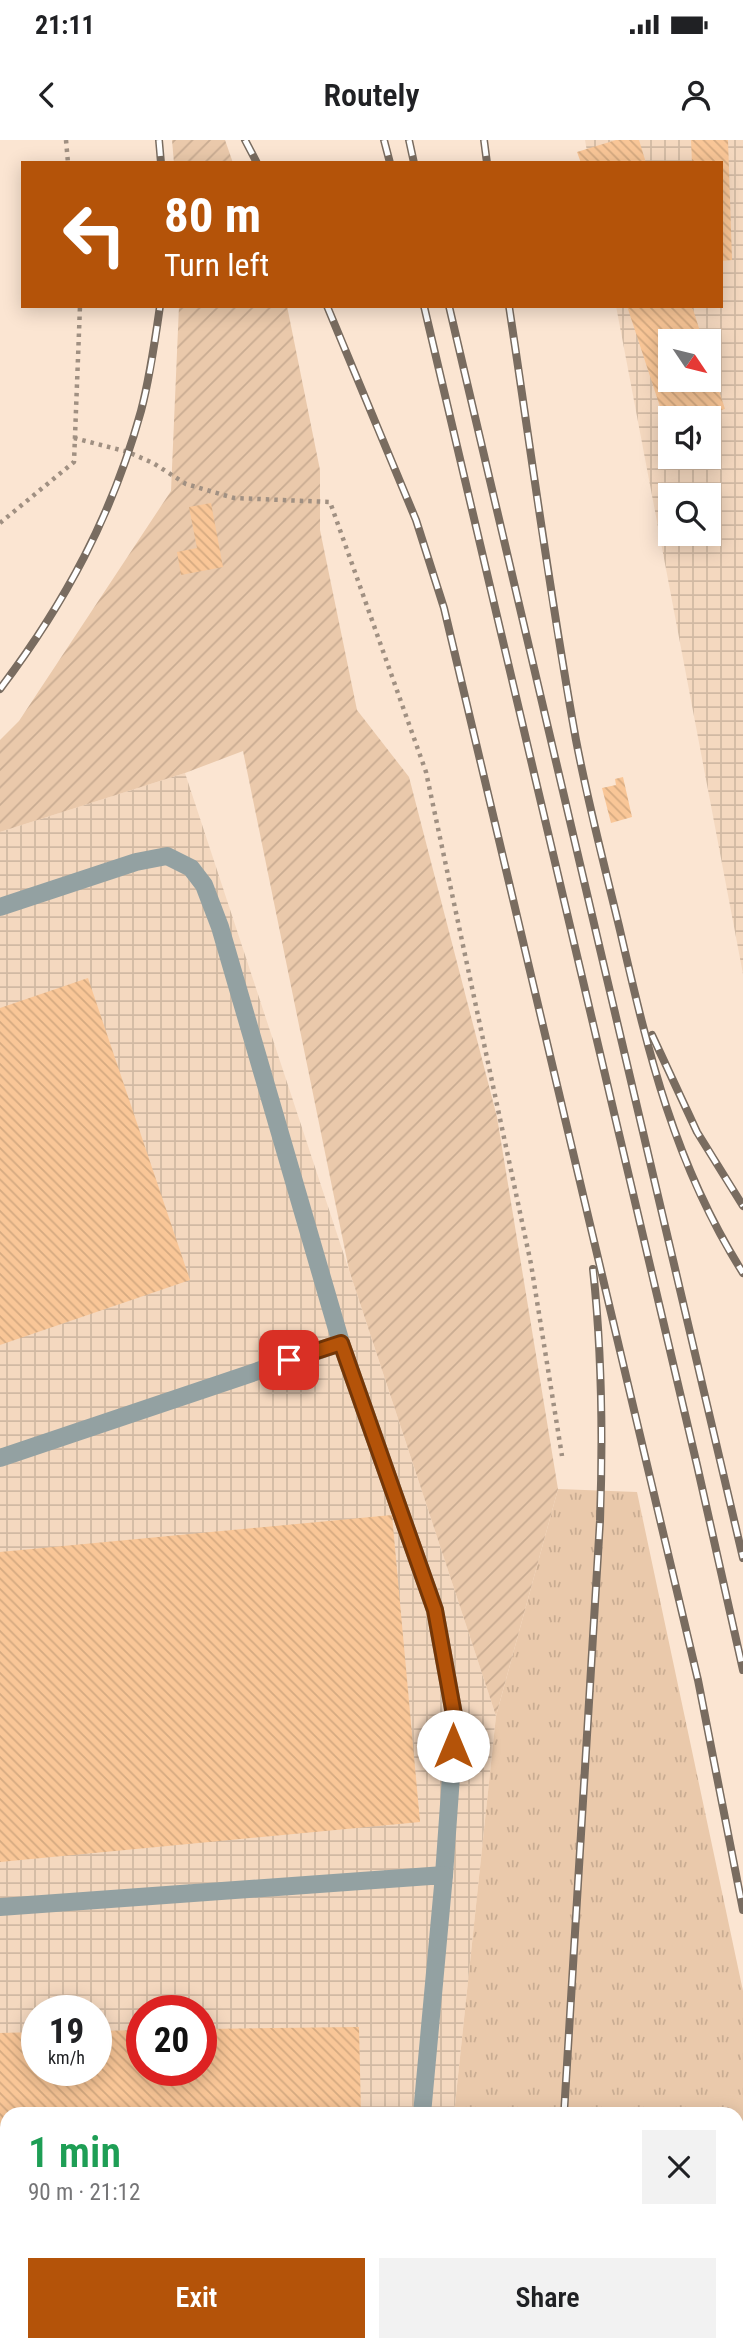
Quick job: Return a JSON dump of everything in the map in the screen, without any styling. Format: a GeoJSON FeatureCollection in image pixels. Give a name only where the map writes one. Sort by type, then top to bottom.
{"type":"FeatureCollection","features":[{"type":"Feature","properties":{"kind":"lane"},"geometry":{"type":"LineString","coordinates":[[0,907],[136,862],[167,856],[191,868],[204,885],[220,927],[341,1343],[435,1610],[455,1720],[423,2107]]}},
{"type":"Feature","properties":{"kind":"lane"},"geometry":{"type":"LineString","coordinates":[[0,1458],[341,1343]]}},
{"type":"Feature","properties":{"kind":"lane"},"geometry":{"type":"LineString","coordinates":[[0,1907],[444,1875]]}},
{"type":"Feature","properties":{"kind":"path"},"geometry":{"type":"LineString","coordinates":[[65,140],[68,161]]}},
{"type":"Feature","properties":{"kind":"path"},"geometry":{"type":"LineString","coordinates":[[0,523],[74,462],[80,308]]}},
{"type":"Feature","properties":{"kind":"path"},"geometry":{"type":"LineString","coordinates":[[74,438],[128,452],[153,463],[186,484],[234,498],[330,502],[426,772],[531,1264],[562,1456]]}},
{"type":"Feature","properties":{"kind":"shaded area"},"geometry":{"type":"Polygon","coordinates":[[[585,140],[743,140],[743,974],[662,546],[721,546],[721,483],[658,483],[658,527],[616,308],[723,308],[723,161],[589,161],[585,140]]]}},
{"type":"Feature","properties":{"kind":"shaded area"},"geometry":{"type":"Polygon","coordinates":[[[185,773],[496,1716],[455,2107],[0,2107],[0,832],[185,773]]]}},
{"type":"Feature","properties":{"kind":"green space"},"geometry":{"type":"Polygon","coordinates":[[[172,140],[225,140],[232,161],[174,161],[172,140]]]}},
{"type":"Feature","properties":{"kind":"green space"},"geometry":{"type":"Polygon","coordinates":[[[179,308],[287,308],[320,470],[320,530],[357,710],[409,777],[497,1117],[558,1489],[496,1716],[349,1270],[243,751],[185,773],[0,832],[0,740],[19,721],[171,491],[179,308]]]}},
{"type":"Feature","properties":{"kind":"green space"},"geometry":{"type":"Polygon","coordinates":[[[558,1489],[637,1492],[743,1991],[743,2107],[455,2107],[496,1716],[558,1489]]]}},
{"type":"Feature","properties":{"kind":"building"},"geometry":{"type":"Polygon","coordinates":[[[616,140],[639,140],[645,161],[580,161],[577,152],[616,140]]]}},
{"type":"Feature","properties":{"kind":"building"},"geometry":{"type":"Polygon","coordinates":[[[691,140],[728,140],[732,260],[723,261],[723,161],[692,161],[691,140]]]}},
{"type":"Feature","properties":{"kind":"building"},"geometry":{"type":"Polygon","coordinates":[[[628,308],[693,308],[699,329],[658,329],[658,392],[719,392],[725,409],[721,410],[721,406],[660,406],[628,308]]]}},
{"type":"Feature","properties":{"kind":"building"},"geometry":{"type":"Polygon","coordinates":[[[211,503],[223,567],[181,575],[177,552],[197,548],[189,507],[211,503]]]}},
{"type":"Feature","properties":{"kind":"building"},"geometry":{"type":"Polygon","coordinates":[[[623,777],[632,817],[611,823],[602,788],[616,785],[615,779],[623,777]]]}},
{"type":"Feature","properties":{"kind":"building"},"geometry":{"type":"Polygon","coordinates":[[[88,978],[190,1280],[0,1345],[0,1008],[88,978]]]}},
{"type":"Feature","properties":{"kind":"building"},"geometry":{"type":"Polygon","coordinates":[[[392,1515],[420,1822],[0,1862],[0,1552],[392,1515]]]}},
{"type":"Feature","properties":{"kind":"building"},"geometry":{"type":"Polygon","coordinates":[[[359,2027],[361,2107],[0,2107],[0,2033],[21,2032],[21,2086],[112,2086],[112,2031],[126,2030],[126,2086],[217,2086],[217,2029],[359,2027]]]}},
{"type":"Feature","properties":{"kind":"railway"},"geometry":{"type":"LineString","coordinates":[[159,140],[161,161]]}},
{"type":"Feature","properties":{"kind":"railway"},"geometry":{"type":"LineString","coordinates":[[245,140],[256,161]]}},
{"type":"Feature","properties":{"kind":"railway"},"geometry":{"type":"LineString","coordinates":[[384,140],[389,161]]}},
{"type":"Feature","properties":{"kind":"railway"},"geometry":{"type":"LineString","coordinates":[[409,140],[414,161]]}},
{"type":"Feature","properties":{"kind":"railway"},"geometry":{"type":"LineString","coordinates":[[484,140],[487,161]]}},
{"type":"Feature","properties":{"kind":"railway"},"geometry":{"type":"LineString","coordinates":[[0,689],[66,591],[116,487],[144,398],[160,308]]}},
{"type":"Feature","properties":{"kind":"railway"},"geometry":{"type":"LineString","coordinates":[[328,308],[416,520],[444,608],[698,1680],[743,1910]]}},
{"type":"Feature","properties":{"kind":"railway"},"geometry":{"type":"LineString","coordinates":[[424,308],[743,1670]]}},
{"type":"Feature","properties":{"kind":"railway"},"geometry":{"type":"LineString","coordinates":[[449,308],[743,1558]]}},
{"type":"Feature","properties":{"kind":"railway"},"geometry":{"type":"LineString","coordinates":[[509,308],[576,740],[630,972],[653,1061],[681,1147],[698,1190],[743,1273]]}},
{"type":"Feature","properties":{"kind":"railway"},"geometry":{"type":"LineString","coordinates":[[652,1035],[697,1132],[743,1206]]}},
{"type":"Feature","properties":{"kind":"railway"},"geometry":{"type":"LineString","coordinates":[[564,2107],[600,1521],[601,1395],[593,1269]]}},
{"type":"Feature","properties":{"kind":"route"},"geometry":{"type":"LineString","coordinates":[[289,1360],[341,1343],[435,1610],[455,1720],[453,1746]]}}]}
